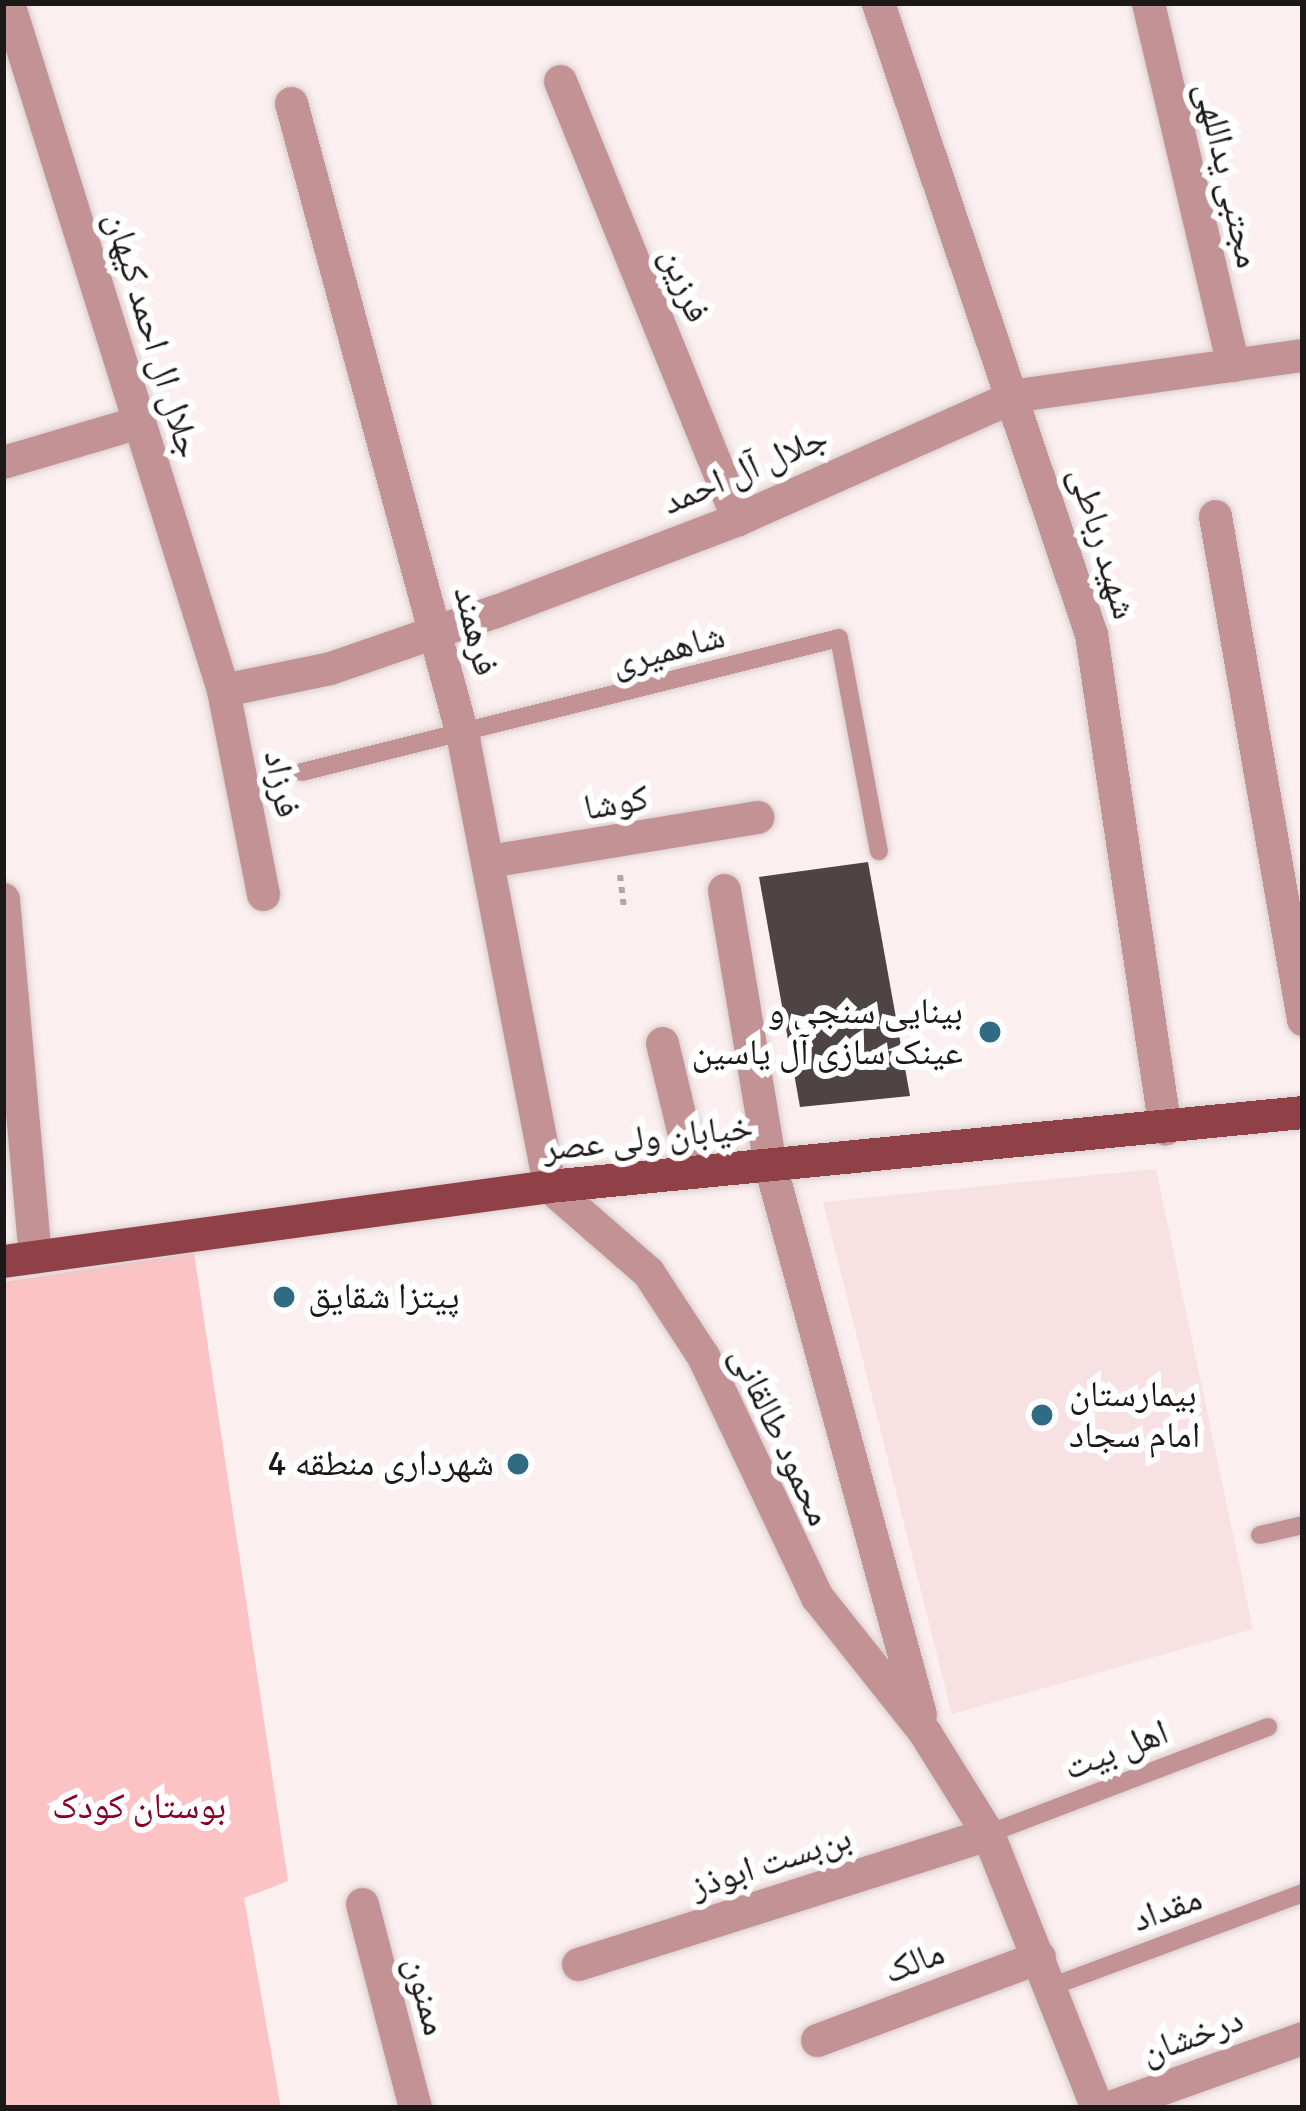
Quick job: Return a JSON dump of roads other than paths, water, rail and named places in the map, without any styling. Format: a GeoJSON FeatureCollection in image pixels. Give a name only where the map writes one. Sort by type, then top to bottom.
{"type":"FeatureCollection","features":[{"type":"Feature","properties":{"kind":"main road","name":"خیابان ولی عصر"},"geometry":{"type":"LineString","coordinates":[[19,1259],[549,1186],[1303,1112]]}},
{"type":"Feature","properties":{"kind":"street","name":"جلال ال احمد کیهان"},"geometry":{"type":"LineString","coordinates":[[8,3],[223,690]]}},
{"type":"Feature","properties":{"kind":"street","name":"شهید رباطی"},"geometry":{"type":"LineString","coordinates":[[878,3],[1017,395],[1091,634],[1165,1128]]}},
{"type":"Feature","properties":{"kind":"street","name":"مجتبی یداللهی"},"geometry":{"type":"LineString","coordinates":[[1148,3],[1233,365]]}},
{"type":"Feature","properties":{"kind":"street","name":"فرزین"},"geometry":{"type":"LineString","coordinates":[[560,81],[738,519]]}},
{"type":"Feature","properties":{"kind":"street","name":"فرهمند"},"geometry":{"type":"LineString","coordinates":[[291,103],[463,738],[549,1186]]}},
{"type":"Feature","properties":{"kind":"street","name":"جلال آل احمد"},"geometry":{"type":"LineString","coordinates":[[223,690],[330,668],[437,631],[738,519],[1017,395],[1303,355]]}},
{"type":"Feature","properties":{"kind":"street"},"geometry":{"type":"LineString","coordinates":[[3,463],[139,422]]}},
{"type":"Feature","properties":{"kind":"street"},"geometry":{"type":"LineString","coordinates":[[1215,516],[1303,1019]]}},
{"type":"Feature","properties":{"kind":"street","name":"فرزاد"},"geometry":{"type":"LineString","coordinates":[[223,690],[263,894]]}},
{"type":"Feature","properties":{"kind":"street","name":"کوشا"},"geometry":{"type":"LineString","coordinates":[[488,861],[757,817]]}},
{"type":"Feature","properties":{"kind":"street","name":"محمود طالقانی"},"geometry":{"type":"LineString","coordinates":[[724,890],[770,1165],[926,1733]]}},
{"type":"Feature","properties":{"kind":"street"},"geometry":{"type":"LineString","coordinates":[[3,899],[19,1259]]}},
{"type":"Feature","properties":{"kind":"street"},"geometry":{"type":"LineString","coordinates":[[662,1043],[693,1172]]}},
{"type":"Feature","properties":{"kind":"street","name":"محمود طالقانی"},"geometry":{"type":"LineString","coordinates":[[549,1186],[648,1272],[704,1356],[817,1598],[926,1733],[988,1834],[1097,2108]]}},
{"type":"Feature","properties":{"kind":"street","name":"بن‌بست ابوذز"},"geometry":{"type":"LineString","coordinates":[[578,1964],[988,1834]]}},
{"type":"Feature","properties":{"kind":"street","name":"ممنون"},"geometry":{"type":"LineString","coordinates":[[362,1904],[415,2108]]}},
{"type":"Feature","properties":{"kind":"street","name":"مالک"},"geometry":{"type":"LineString","coordinates":[[817,2040],[1046,1972]]}},
{"type":"Feature","properties":{"kind":"street","name":"درخشان"},"geometry":{"type":"LineString","coordinates":[[1107,2108],[1303,2038]]}},
{"type":"Feature","properties":{"kind":"lane","name":"شاهمیری"},"geometry":{"type":"LineString","coordinates":[[302,772],[463,738],[839,638],[879,851]]}},
{"type":"Feature","properties":{"kind":"lane"},"geometry":{"type":"LineString","coordinates":[[1260,1535],[1303,1525]]}},
{"type":"Feature","properties":{"kind":"lane","name":"اهل بیت"},"geometry":{"type":"LineString","coordinates":[[988,1834],[1268,1726]]}},
{"type":"Feature","properties":{"kind":"lane","name":"مقداد"},"geometry":{"type":"LineString","coordinates":[[1046,1972],[1303,1893]]}},
{"type":"Feature","properties":{"kind":"place","name":"بینایی سنجی و عینک سازی آل یاسین"},"geometry":{"type":"Point","coordinates":[990,1032]}},
{"type":"Feature","properties":{"kind":"place","name":"پیتزا شقایق"},"geometry":{"type":"Point","coordinates":[284,1297]}},
{"type":"Feature","properties":{"kind":"place","name":"بیمارستان امام سجاد"},"geometry":{"type":"Point","coordinates":[1042,1415]}},
{"type":"Feature","properties":{"kind":"place","name":"شهرداری منطقه 4"},"geometry":{"type":"Point","coordinates":[518,1464]}},
{"type":"Feature","properties":{"kind":"park label","name":"بوستان کودک"},"geometry":{"type":"Point","coordinates":[139,1807]}}]}
